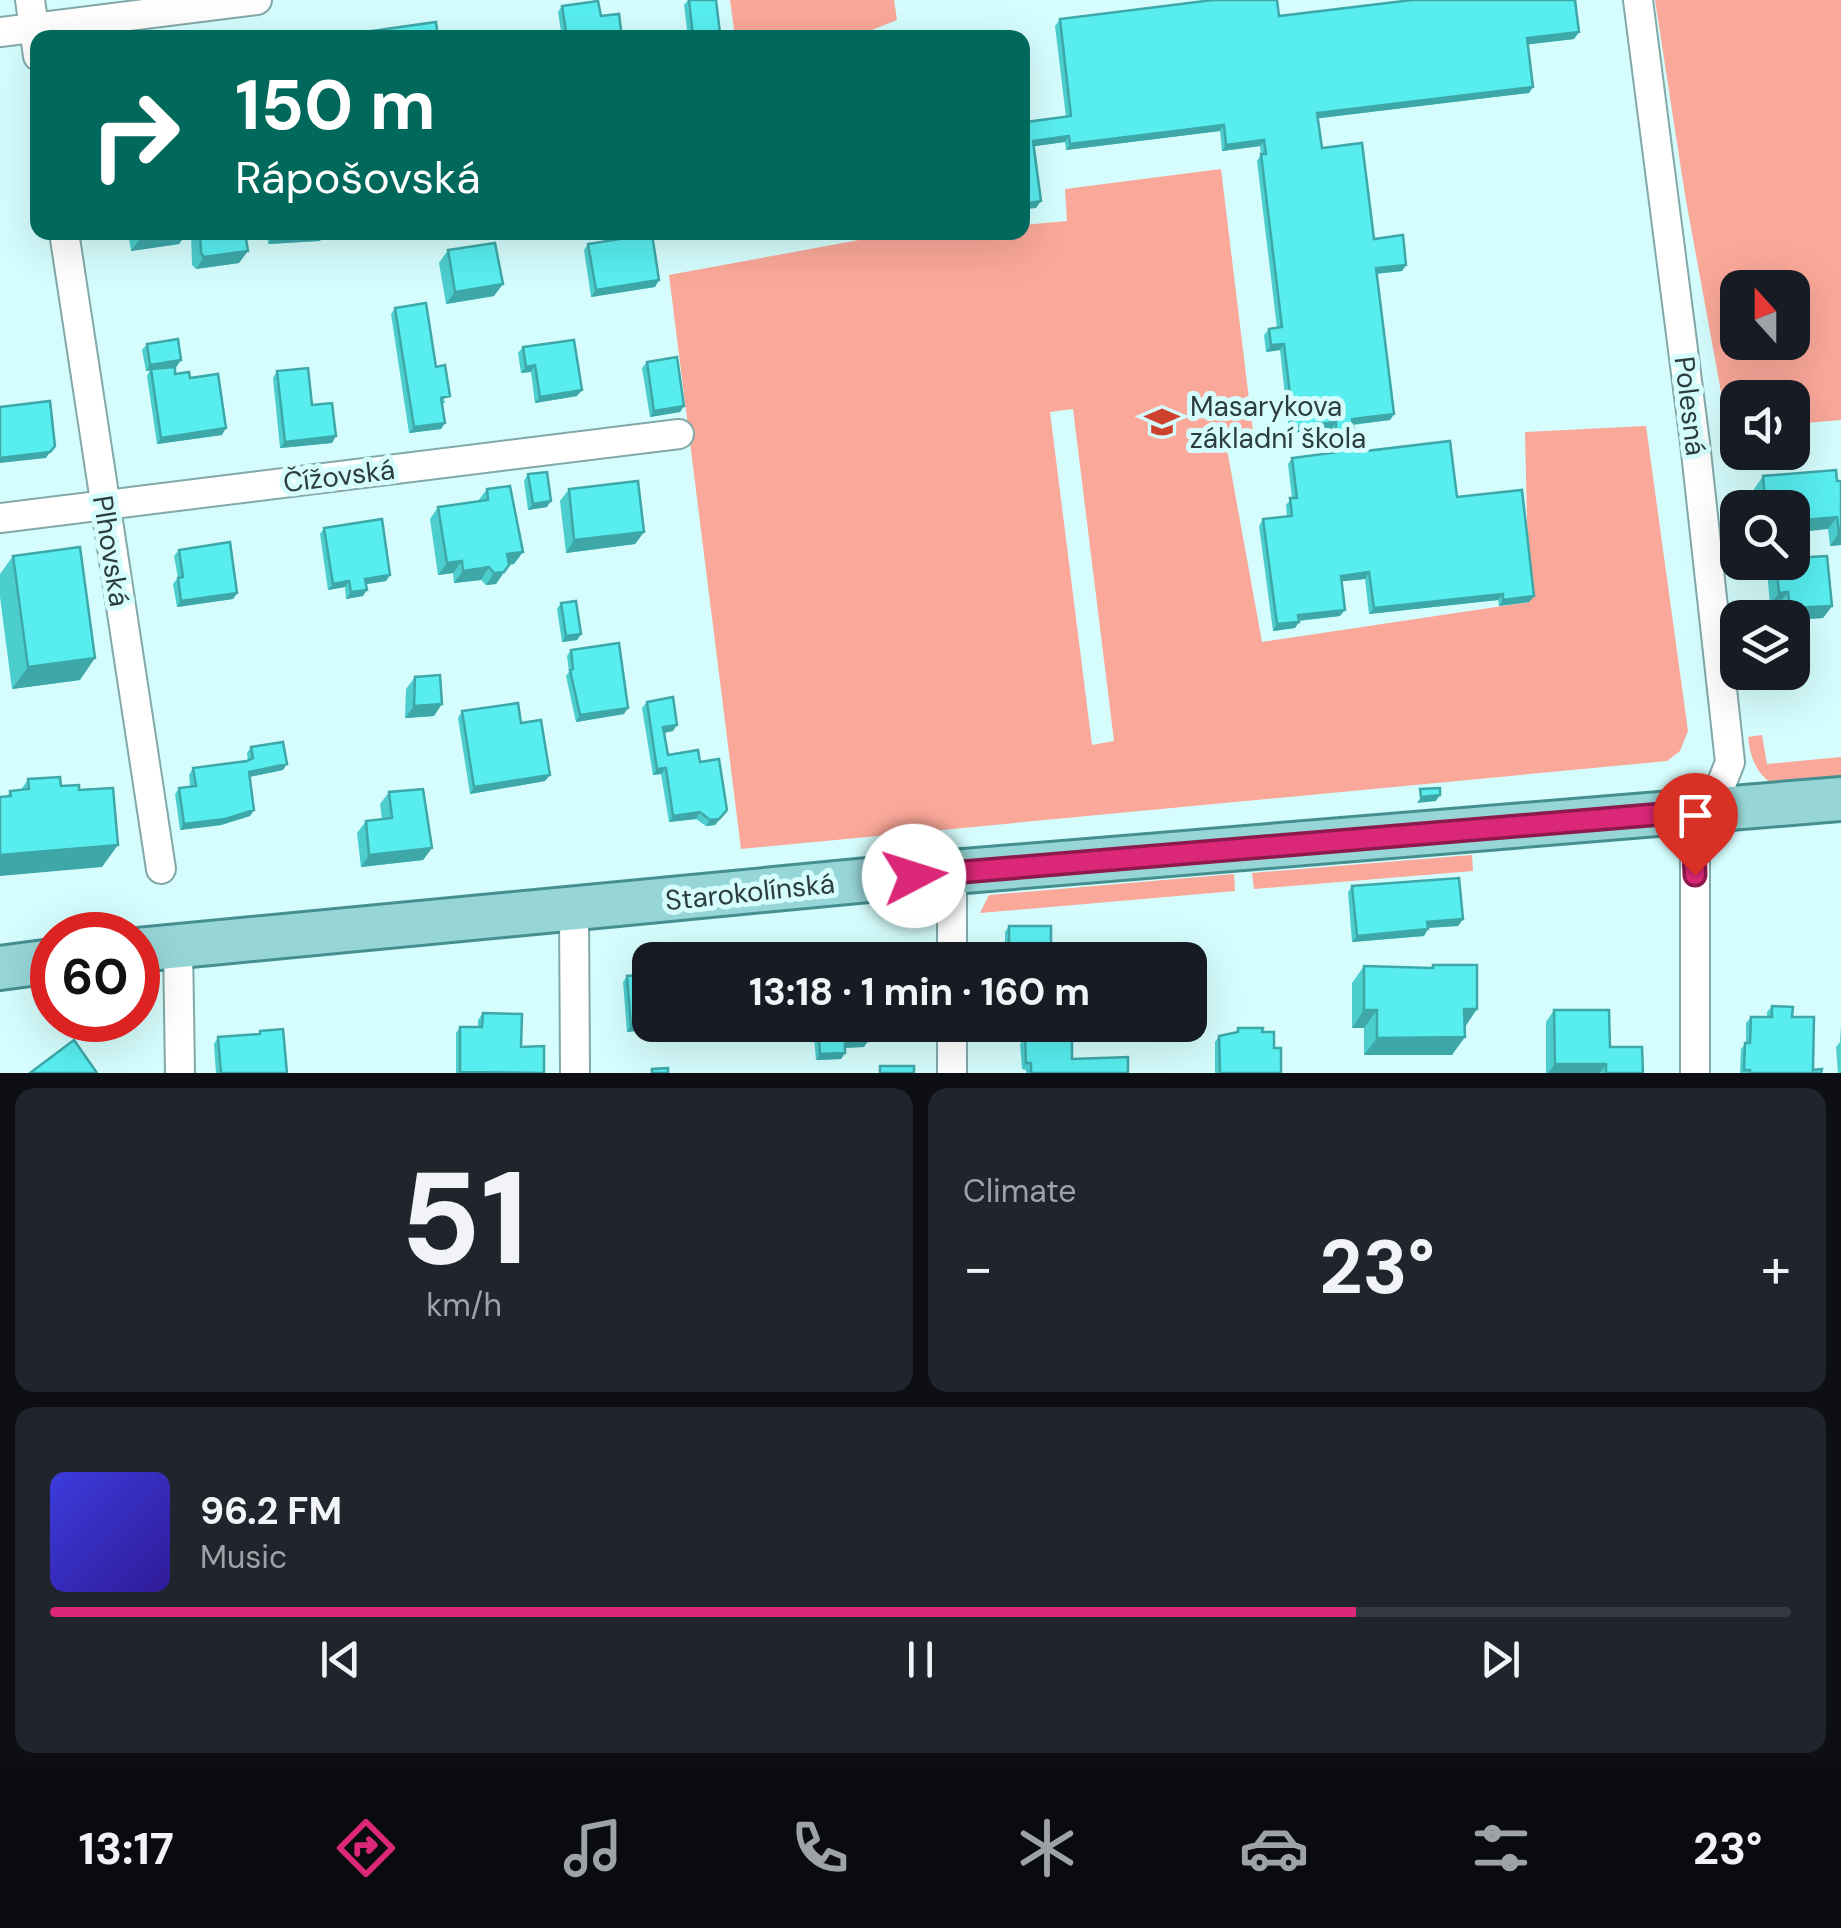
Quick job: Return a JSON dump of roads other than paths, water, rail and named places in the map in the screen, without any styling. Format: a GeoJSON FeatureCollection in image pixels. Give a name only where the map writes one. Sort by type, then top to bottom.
{"type":"FeatureCollection","features":[{"type":"Feature","properties":{"kind":"main road","name":"Starokolínská"},"geometry":{"type":"LineString","coordinates":[[160,947],[952,872],[1841,799]]}},
{"type":"Feature","properties":{"kind":"main road"},"geometry":{"type":"LineString","coordinates":[[0,968],[30,964]]}},
{"type":"Feature","properties":{"kind":"street"},"geometry":{"type":"LineString","coordinates":[[0,32],[258,0]]}},
{"type":"Feature","properties":{"kind":"street","name":"Polesná"},"geometry":{"type":"LineString","coordinates":[[1638,0],[1695,442],[1730,762],[1694,852],[1694,1073]]}},
{"type":"Feature","properties":{"kind":"street","name":"Plhovská"},"geometry":{"type":"LineString","coordinates":[[65,240],[161,869]]}},
{"type":"Feature","properties":{"kind":"street","name":"Čížovská"},"geometry":{"type":"LineString","coordinates":[[0,518],[679,434]]}},
{"type":"Feature","properties":{"kind":"street"},"geometry":{"type":"LineString","coordinates":[[952,872],[952,942]]}},
{"type":"Feature","properties":{"kind":"street"},"geometry":{"type":"LineString","coordinates":[[574,910],[575,1073]]}},
{"type":"Feature","properties":{"kind":"street"},"geometry":{"type":"LineString","coordinates":[[160,958],[180,1073]]}},
{"type":"Feature","properties":{"kind":"street"},"geometry":{"type":"LineString","coordinates":[[952,1042],[952,1073]]}},
{"type":"Feature","properties":{"kind":"place","name":"Masarykova základní škola"},"geometry":{"type":"Point","coordinates":[1162,422]}}]}
